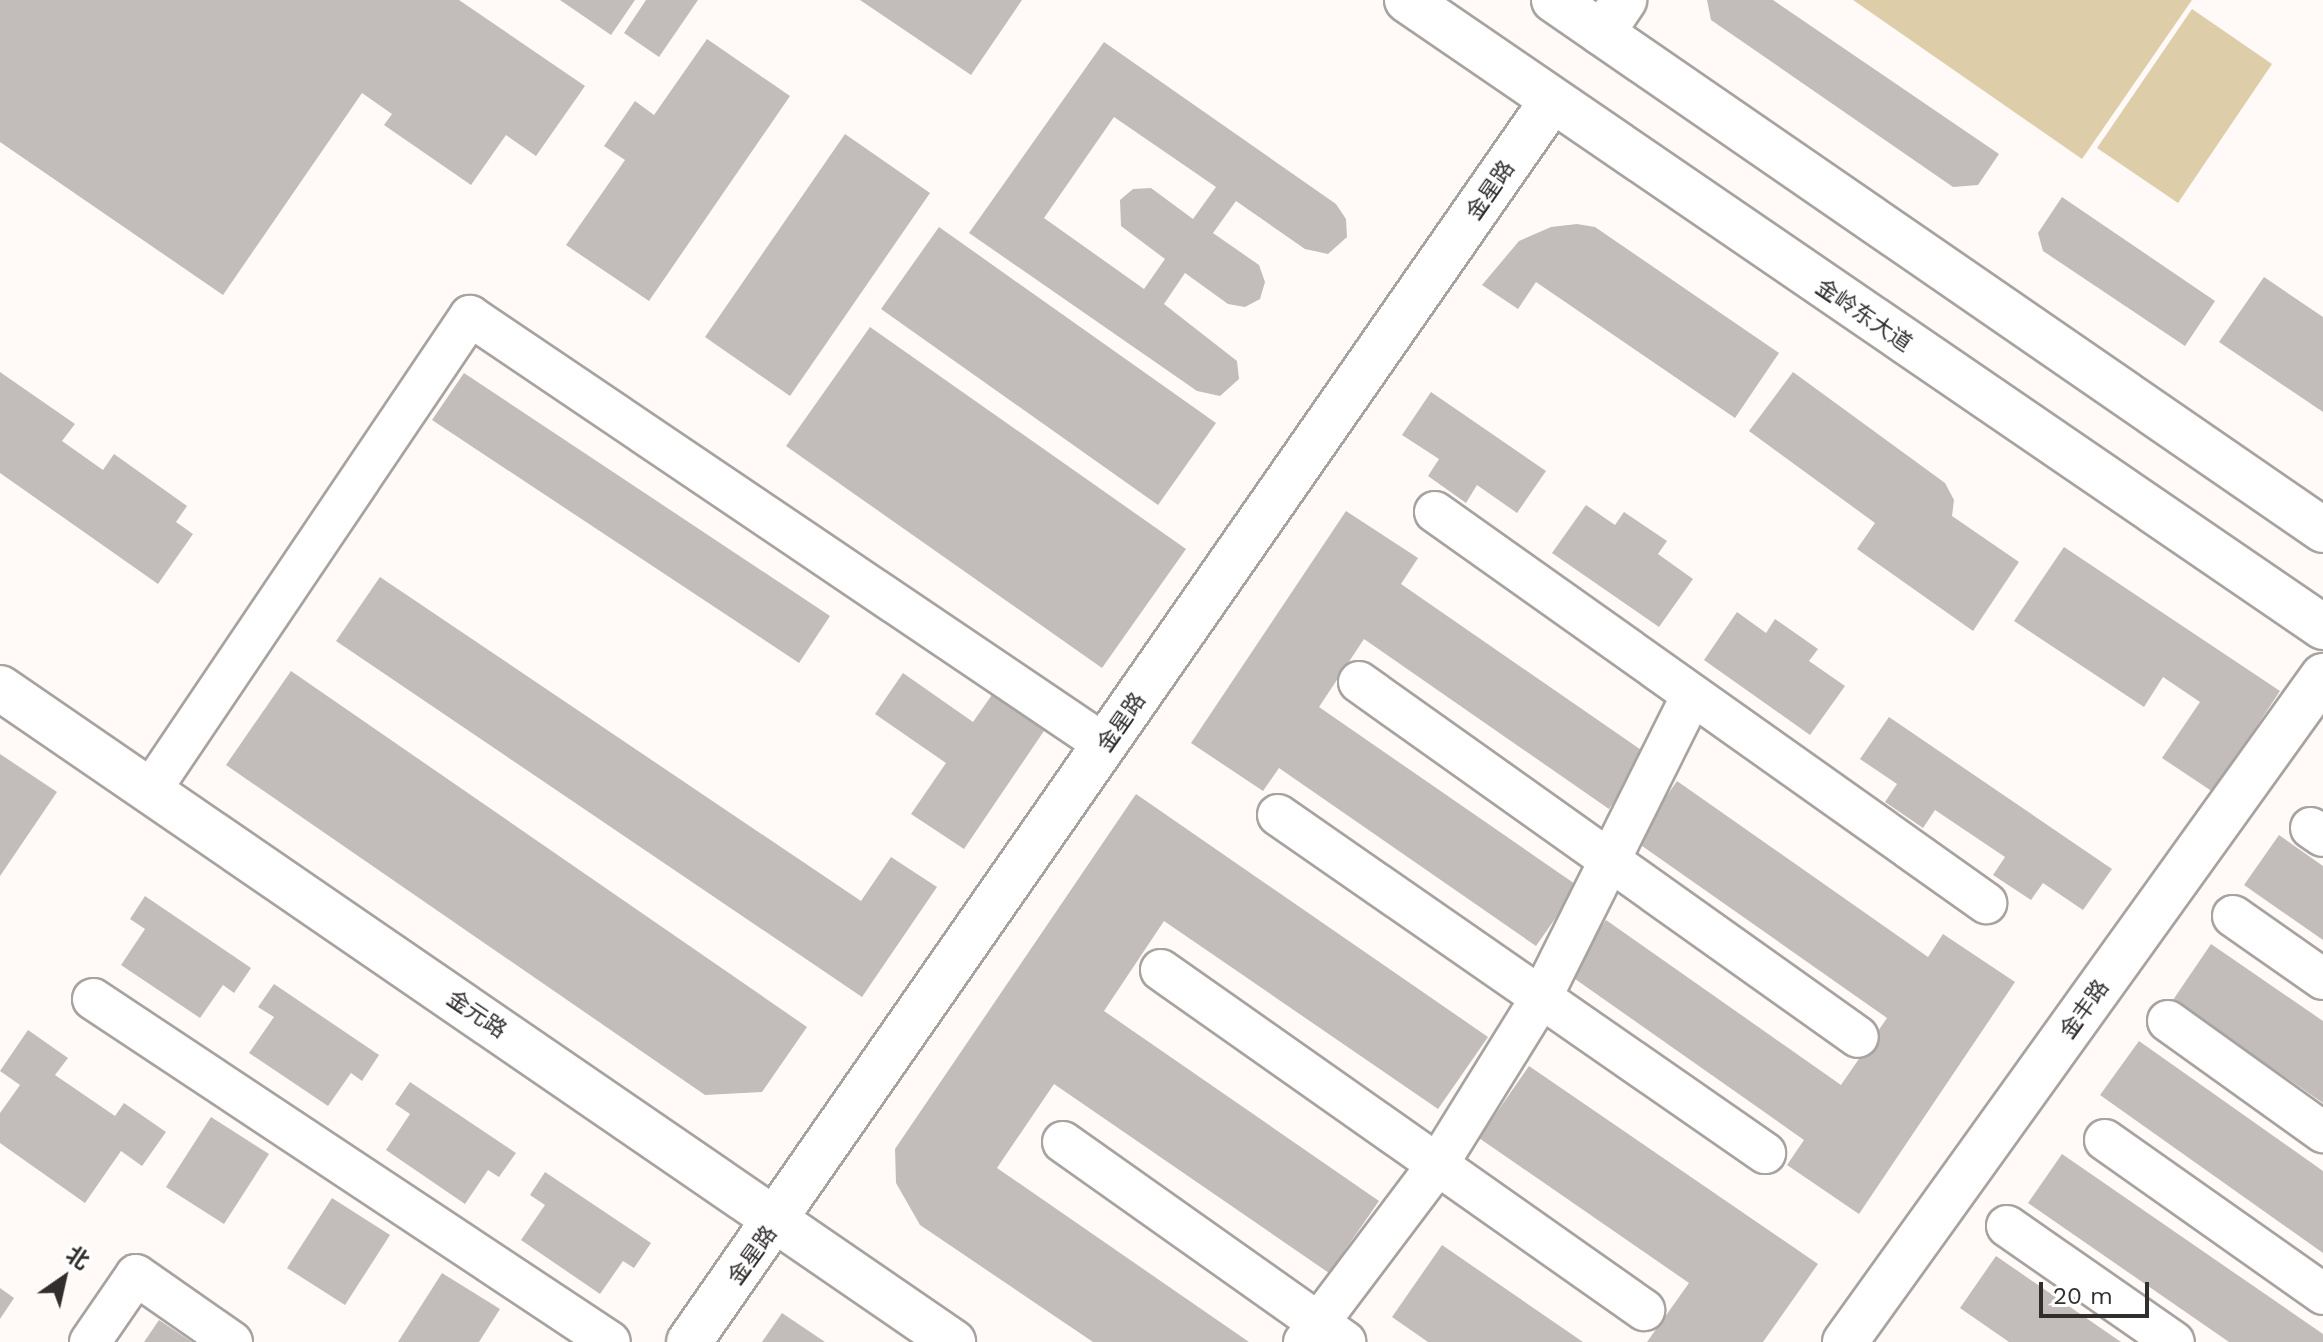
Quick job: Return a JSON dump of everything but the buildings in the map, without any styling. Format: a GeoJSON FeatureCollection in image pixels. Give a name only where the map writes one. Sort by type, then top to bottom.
{"type":"FeatureCollection","features":[{"type":"Feature","properties":{"kind":"street","name":"金岭东大道"},"geometry":{"type":"LineString","coordinates":[[1407,0],[1551,102],[2323,627]]}},
{"type":"Feature","properties":{"kind":"street"},"geometry":{"type":"LineString","coordinates":[[1554,0],[1613,16],[2323,530]]}},
{"type":"Feature","properties":{"kind":"street","name":"金星路"},"geometry":{"type":"LineString","coordinates":[[689,1342],[778,1220],[1551,102]]}},
{"type":"Feature","properties":{"kind":"street"},"geometry":{"type":"LineString","coordinates":[[150,791],[470,316],[1105,745]]}},
{"type":"Feature","properties":{"kind":"street"},"geometry":{"type":"LineString","coordinates":[[1435,512],[1691,697],[1986,903]]}},
{"type":"Feature","properties":{"kind":"street","name":"金丰路"},"geometry":{"type":"LineString","coordinates":[[1845,1342],[2323,676]]}},
{"type":"Feature","properties":{"kind":"street"},"geometry":{"type":"LineString","coordinates":[[1359,682],[1858,1037]]}},
{"type":"Feature","properties":{"kind":"street","name":"金元路"},"geometry":{"type":"LineString","coordinates":[[0,688],[953,1342]]}},
{"type":"Feature","properties":{"kind":"street"},"geometry":{"type":"LineString","coordinates":[[1063,1142],[1323,1336],[1438,1164],[1541,998],[1691,697]]}},
{"type":"Feature","properties":{"kind":"street"},"geometry":{"type":"LineString","coordinates":[[1278,815],[1765,1153]]}},
{"type":"Feature","properties":{"kind":"street"},"geometry":{"type":"LineString","coordinates":[[2233,916],[2323,979]]}},
{"type":"Feature","properties":{"kind":"street"},"geometry":{"type":"LineString","coordinates":[[1161,970],[1644,1310]]}},
{"type":"Feature","properties":{"kind":"street"},"geometry":{"type":"LineString","coordinates":[[93,999],[610,1342]]}},
{"type":"Feature","properties":{"kind":"street"},"geometry":{"type":"LineString","coordinates":[[2168,1021],[2323,1132]]}},
{"type":"Feature","properties":{"kind":"street"},"geometry":{"type":"LineString","coordinates":[[2105,1140],[2323,1294]]}},
{"type":"Feature","properties":{"kind":"street"},"geometry":{"type":"LineString","coordinates":[[2007,1226],[2174,1342]]}},
{"type":"Feature","properties":{"kind":"street"},"geometry":{"type":"LineString","coordinates":[[90,1342],[136,1275],[232,1342]]}},
{"type":"Feature","properties":{"kind":"shaded area"},"geometry":{"type":"Polygon","coordinates":[[[1853,0],[2192,0],[2082,159],[1853,0]]]}},
{"type":"Feature","properties":{"kind":"shaded area"},"geometry":{"type":"Polygon","coordinates":[[[2192,9],[2272,64],[2178,203],[2097,148],[2192,9]]]}}]}
